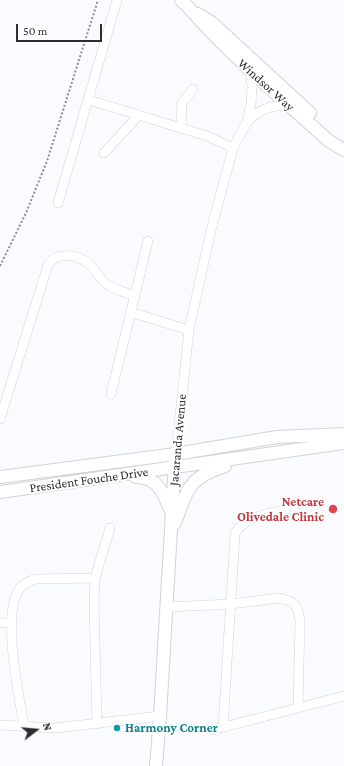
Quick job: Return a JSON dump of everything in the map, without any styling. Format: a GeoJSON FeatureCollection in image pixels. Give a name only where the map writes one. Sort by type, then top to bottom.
{"type":"FeatureCollection","features":[{"type":"Feature","properties":{"kind":"street"},"geometry":{"type":"LineString","coordinates":[[58,203],[117,0]]}},
{"type":"Feature","properties":{"kind":"street","name":"Windsor Way"},"geometry":{"type":"LineString","coordinates":[[181,0],[195,13],[205,27],[250,71],[329,140],[344,149]]}},
{"type":"Feature","properties":{"kind":"street","name":"Windsor Way"},"geometry":{"type":"LineString","coordinates":[[195,13],[211,22],[333,135],[344,149]]}},
{"type":"Feature","properties":{"kind":"street","name":"Jacaranda Avenue"},"geometry":{"type":"LineString","coordinates":[[156,766],[176,454],[189,330],[211,230],[233,148],[247,122],[252,94],[250,71]]}},
{"type":"Feature","properties":{"kind":"street"},"geometry":{"type":"LineString","coordinates":[[181,129],[182,103],[192,89]]}},
{"type":"Feature","properties":{"kind":"street"},"geometry":{"type":"LineString","coordinates":[[89,100],[207,136],[233,148]]}},
{"type":"Feature","properties":{"kind":"street","name":"Jacaranda Avenue"},"geometry":{"type":"LineString","coordinates":[[247,122],[259,111],[288,104]]}},
{"type":"Feature","properties":{"kind":"street"},"geometry":{"type":"LineString","coordinates":[[104,154],[139,115]]}},
{"type":"Feature","properties":{"kind":"street"},"geometry":{"type":"LineString","coordinates":[[111,394],[148,241]]}},
{"type":"Feature","properties":{"kind":"street"},"geometry":{"type":"LineString","coordinates":[[0,419],[51,260],[64,255],[82,259],[90,264],[103,282],[134,296]]}},
{"type":"Feature","properties":{"kind":"street"},"geometry":{"type":"LineString","coordinates":[[130,312],[189,330]]}},
{"type":"Feature","properties":{"kind":"street","name":"President Fouche Drive"},"geometry":{"type":"LineString","coordinates":[[0,477],[176,454],[277,438],[344,434]]}},
{"type":"Feature","properties":{"kind":"street","name":"President Fouche Drive"},"geometry":{"type":"LineString","coordinates":[[0,492],[344,443]]}},
{"type":"Feature","properties":{"kind":"street"},"geometry":{"type":"LineString","coordinates":[[170,538],[185,496],[192,482],[212,470],[255,456]]}},
{"type":"Feature","properties":{"kind":"street"},"geometry":{"type":"LineString","coordinates":[[111,477],[140,477],[153,481],[162,491],[172,512]]}},
{"type":"Feature","properties":{"kind":"street"},"geometry":{"type":"LineString","coordinates":[[223,727],[234,541],[237,528],[248,521],[286,509]]}},
{"type":"Feature","properties":{"kind":"street"},"geometry":{"type":"LineString","coordinates":[[97,724],[94,602],[95,578],[110,528]]}},
{"type":"Feature","properties":{"kind":"street"},"geometry":{"type":"LineString","coordinates":[[24,726],[17,682],[11,623],[16,598],[20,588],[27,582],[48,578],[95,578]]}},
{"type":"Feature","properties":{"kind":"street"},"geometry":{"type":"LineString","coordinates":[[166,607],[231,604],[278,598],[290,601],[298,610],[300,621],[298,708]]}},
{"type":"Feature","properties":{"kind":"street"},"geometry":{"type":"LineString","coordinates":[[0,623],[11,623]]}},
{"type":"Feature","properties":{"kind":"street"},"geometry":{"type":"LineString","coordinates":[[212,730],[344,696]]}},
{"type":"Feature","properties":{"kind":"street"},"geometry":{"type":"LineString","coordinates":[[0,725],[55,728],[160,716]]}},
{"type":"Feature","properties":{"kind":"path"},"geometry":{"type":"LineString","coordinates":[[0,266],[26,213],[47,160],[98,0]]}},
{"type":"Feature","properties":{"kind":"building","name":"Harmony Corner"},"geometry":{"type":"Polygon","coordinates":[[[118,725],[119,730],[115,731],[114,726],[118,725]]]}},
{"type":"Feature","properties":{"kind":"place","name":"Netcare Olivedale Clinic"},"geometry":{"type":"Point","coordinates":[333,509]}},
{"type":"Feature","properties":{"kind":"place","name":"Harmony Corner"},"geometry":{"type":"Point","coordinates":[117,728]}}]}
